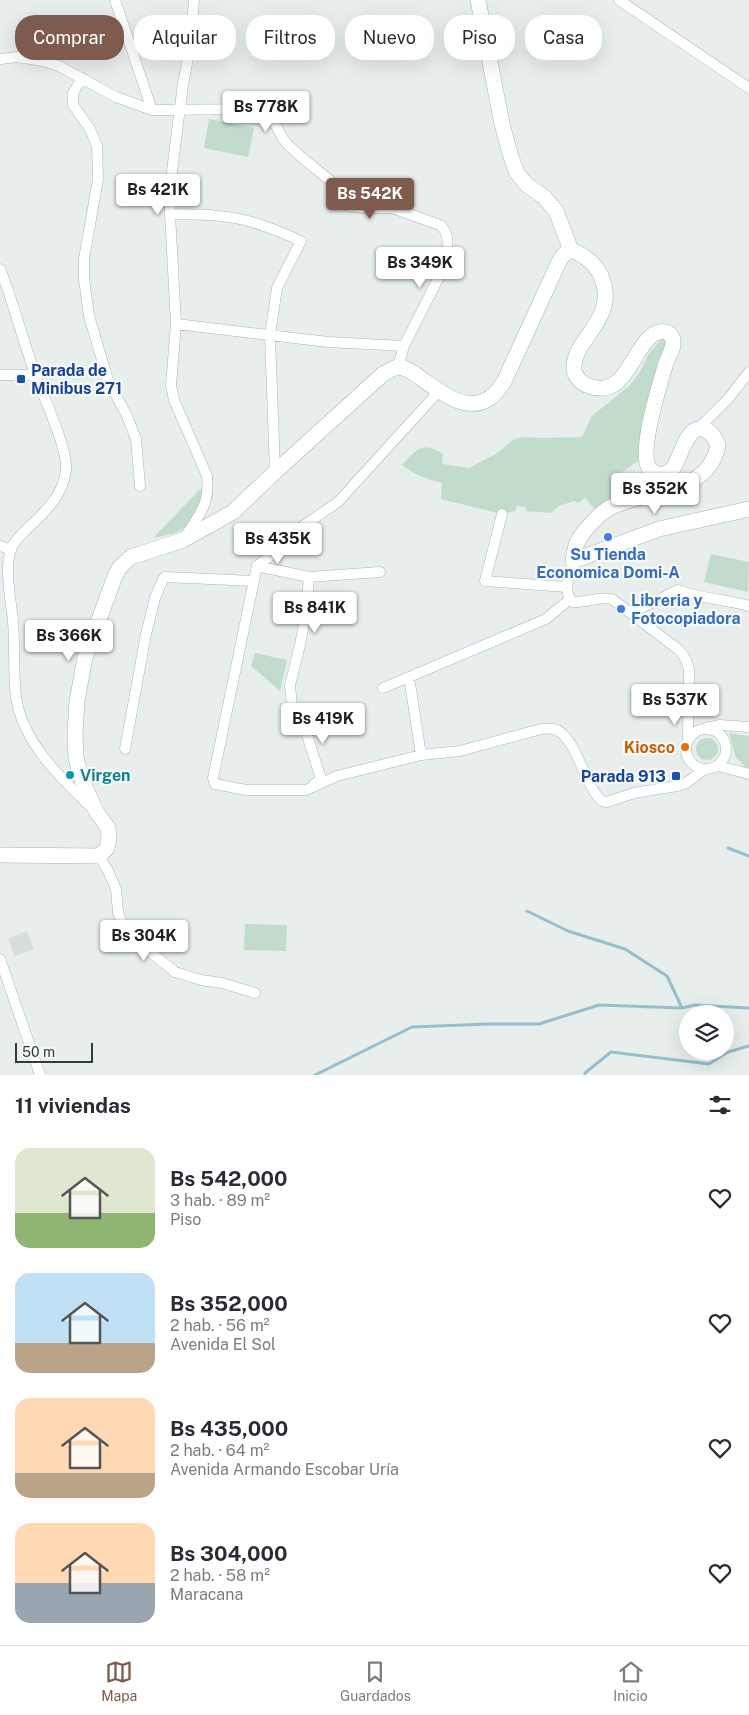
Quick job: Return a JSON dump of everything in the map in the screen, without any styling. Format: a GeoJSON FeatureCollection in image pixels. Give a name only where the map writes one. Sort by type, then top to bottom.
{"type":"FeatureCollection","features":[{"type":"Feature","properties":{"kind":"main road"},"geometry":{"type":"LineString","coordinates":[[478,0],[502,124],[511,158],[517,173],[527,185],[544,197],[556,211],[571,250]]}},
{"type":"Feature","properties":{"kind":"main road"},"geometry":{"type":"LineString","coordinates":[[1,852],[99,856],[107,848],[108,828],[96,812],[83,783],[76,758],[75,733],[77,701],[85,658],[109,588],[120,567],[131,557],[183,540],[233,512],[383,374],[398,367],[411,371],[449,398],[471,404],[492,397],[504,382],[557,266],[566,252],[571,250],[581,254],[598,269],[605,286],[605,304],[595,327],[576,357],[574,372],[577,377],[584,384],[594,388],[606,388],[618,381],[627,372],[650,336],[658,331],[664,331],[670,334],[673,340],[673,347],[668,357],[651,419],[646,460],[649,468],[655,474],[664,475],[672,470],[692,432],[698,429],[710,432],[718,445],[716,455],[692,482],[678,488],[610,507],[590,525],[578,540],[573,561],[589,557],[659,529],[749,509]]}},
{"type":"Feature","properties":{"kind":"street"},"geometry":{"type":"LineString","coordinates":[[115,0],[152,110]]}},
{"type":"Feature","properties":{"kind":"street"},"geometry":{"type":"LineString","coordinates":[[183,540],[207,500],[208,490],[207,476],[174,400],[171,385],[176,324],[169,195],[190,48],[194,0]]}},
{"type":"Feature","properties":{"kind":"street"},"geometry":{"type":"LineString","coordinates":[[620,0],[749,88]]}},
{"type":"Feature","properties":{"kind":"street"},"geometry":{"type":"LineString","coordinates":[[0,59],[17,57],[43,60],[59,66],[116,97],[152,110],[259,109],[266,112],[284,140],[340,188],[339,204],[356,208],[392,208],[440,225],[445,229],[448,241],[439,278],[404,346],[398,367]]}},
{"type":"Feature","properties":{"kind":"street"},"geometry":{"type":"LineString","coordinates":[[82,78],[73,93],[73,105],[90,129],[97,146],[98,178],[84,259],[84,278],[89,316],[108,380],[127,416],[136,439],[140,486]]}},
{"type":"Feature","properties":{"kind":"street"},"geometry":{"type":"LineString","coordinates":[[171,214],[197,214],[231,218],[264,225],[300,241],[277,288],[270,335],[275,472]]}},
{"type":"Feature","properties":{"kind":"street"},"geometry":{"type":"LineString","coordinates":[[2,273],[35,374],[58,436],[66,469],[62,487],[57,497],[15,541],[11,550],[8,564],[16,697],[22,718],[40,753],[62,780],[96,812]]}},
{"type":"Feature","properties":{"kind":"street"},"geometry":{"type":"LineString","coordinates":[[176,324],[328,342],[404,346]]}},
{"type":"Feature","properties":{"kind":"street"},"geometry":{"type":"LineString","coordinates":[[698,429],[728,399],[749,372]]}},
{"type":"Feature","properties":{"kind":"street"},"geometry":{"type":"LineString","coordinates":[[0,375],[35,374]]}},
{"type":"Feature","properties":{"kind":"street"},"geometry":{"type":"LineString","coordinates":[[439,391],[338,502],[287,536],[278,550],[257,566],[212,778],[214,784],[246,790],[306,790],[337,776],[422,755],[460,751],[551,728],[564,735],[574,751],[594,793],[602,802],[634,793],[686,783],[704,769],[718,766],[744,773]]}},
{"type":"Feature","properties":{"kind":"street"},"geometry":{"type":"LineString","coordinates":[[502,514],[485,581],[567,587]]}},
{"type":"Feature","properties":{"kind":"street"},"geometry":{"type":"LineString","coordinates":[[0,546],[11,550]]}},
{"type":"Feature","properties":{"kind":"street"},"geometry":{"type":"LineString","coordinates":[[573,561],[567,587],[570,599],[573,602],[581,603],[608,598],[631,613],[685,656],[688,663],[688,740],[686,746],[688,759],[686,783]]}},
{"type":"Feature","properties":{"kind":"street"},"geometry":{"type":"LineString","coordinates":[[257,566],[309,578],[380,572]]}},
{"type":"Feature","properties":{"kind":"street"},"geometry":{"type":"LineString","coordinates":[[306,790],[321,779],[306,732],[305,722],[292,706],[290,685],[306,612],[309,578]]}},
{"type":"Feature","properties":{"kind":"street"},"geometry":{"type":"LineString","coordinates":[[125,750],[146,634],[155,598],[163,579],[254,581]]}},
{"type":"Feature","properties":{"kind":"street"},"geometry":{"type":"LineString","coordinates":[[631,613],[678,590],[693,596],[734,601],[749,606]]}},
{"type":"Feature","properties":{"kind":"street"},"geometry":{"type":"LineString","coordinates":[[383,688],[546,619],[570,599]]}},
{"type":"Feature","properties":{"kind":"street"},"geometry":{"type":"LineString","coordinates":[[409,677],[422,755]]}},
{"type":"Feature","properties":{"kind":"street"},"geometry":{"type":"LineString","coordinates":[[688,713],[700,730]]}},
{"type":"Feature","properties":{"kind":"street"},"geometry":{"type":"LineString","coordinates":[[688,740],[700,730],[749,727]]}},
{"type":"Feature","properties":{"kind":"street"},"geometry":{"type":"LineString","coordinates":[[717,728],[726,749],[725,755],[718,766]]}},
{"type":"Feature","properties":{"kind":"street"},"geometry":{"type":"LineString","coordinates":[[725,755],[744,773]]}},
{"type":"Feature","properties":{"kind":"street"},"geometry":{"type":"LineString","coordinates":[[688,759],[692,764],[704,769]]}},
{"type":"Feature","properties":{"kind":"street"},"geometry":{"type":"LineString","coordinates":[[99,856],[108,870],[116,889],[118,912],[122,926],[139,943],[175,972],[201,980],[227,984],[255,993]]}},
{"type":"Feature","properties":{"kind":"street"},"geometry":{"type":"LineString","coordinates":[[0,958],[40,1075]]}},
{"type":"Feature","properties":{"kind":"shaded area"},"geometry":{"type":"Polygon","coordinates":[[[27,931],[34,949],[15,956],[8,939],[27,931]]]}},
{"type":"Feature","properties":{"kind":"green space"},"geometry":{"type":"Polygon","coordinates":[[[209,119],[254,128],[248,157],[204,148],[209,119]]]}},
{"type":"Feature","properties":{"kind":"green space"},"geometry":{"type":"Polygon","coordinates":[[[663,337],[667,338],[644,429],[638,461],[619,474],[639,495],[597,512],[585,498],[578,503],[574,501],[559,506],[551,513],[526,511],[526,507],[517,506],[515,511],[502,514],[441,499],[442,483],[421,476],[402,465],[416,451],[430,448],[443,454],[442,464],[469,468],[496,454],[514,439],[523,437],[582,437],[592,416],[629,386],[640,372],[648,355],[663,337]]]}},
{"type":"Feature","properties":{"kind":"green space"},"geometry":{"type":"Polygon","coordinates":[[[213,476],[213,498],[198,518],[176,533],[153,538],[213,476]]]}},
{"type":"Feature","properties":{"kind":"green space"},"geometry":{"type":"Polygon","coordinates":[[[711,554],[749,562],[748,592],[704,582],[711,554]]]}},
{"type":"Feature","properties":{"kind":"green space"},"geometry":{"type":"Polygon","coordinates":[[[255,653],[287,660],[280,691],[251,666],[255,653]]]}},
{"type":"Feature","properties":{"kind":"green space"},"geometry":{"type":"Polygon","coordinates":[[[729,733],[749,736],[749,770],[736,758],[729,733]]]}},
{"type":"Feature","properties":{"kind":"green space"},"geometry":{"type":"Polygon","coordinates":[[[707,738],[715,741],[718,749],[715,757],[707,760],[699,757],[696,749],[699,741],[707,738]]]}},
{"type":"Feature","properties":{"kind":"green space"},"geometry":{"type":"Polygon","coordinates":[[[245,924],[287,925],[286,951],[244,950],[245,924]]]}},
{"type":"Feature","properties":{"kind":"waterway"},"geometry":{"type":"LineString","coordinates":[[728,848],[749,856]]}},
{"type":"Feature","properties":{"kind":"waterway"},"geometry":{"type":"LineString","coordinates":[[527,911],[568,931],[625,949],[667,976],[681,1005]]}},
{"type":"Feature","properties":{"kind":"waterway"},"geometry":{"type":"LineString","coordinates":[[315,1075],[412,1027],[539,1024],[599,1005],[682,1008],[695,1005],[749,1008]]}},
{"type":"Feature","properties":{"kind":"waterway"},"geometry":{"type":"LineString","coordinates":[[585,1075],[611,1052],[709,1064],[728,1052],[749,1046]]}},
{"type":"Feature","properties":{"kind":"place","name":"Parada de Minibus 271"},"geometry":{"type":"Point","coordinates":[21,379]}},
{"type":"Feature","properties":{"kind":"place","name":"Su Tienda Economica Domi-A"},"geometry":{"type":"Point","coordinates":[608,537]}},
{"type":"Feature","properties":{"kind":"place","name":"Libreria y Fotocopiadora"},"geometry":{"type":"Point","coordinates":[621,609]}},
{"type":"Feature","properties":{"kind":"place","name":"Kiosco"},"geometry":{"type":"Point","coordinates":[685,747]}},
{"type":"Feature","properties":{"kind":"place","name":"Virgen"},"geometry":{"type":"Point","coordinates":[70,775]}},
{"type":"Feature","properties":{"kind":"place","name":"Parada 913"},"geometry":{"type":"Point","coordinates":[676,776]}}]}
